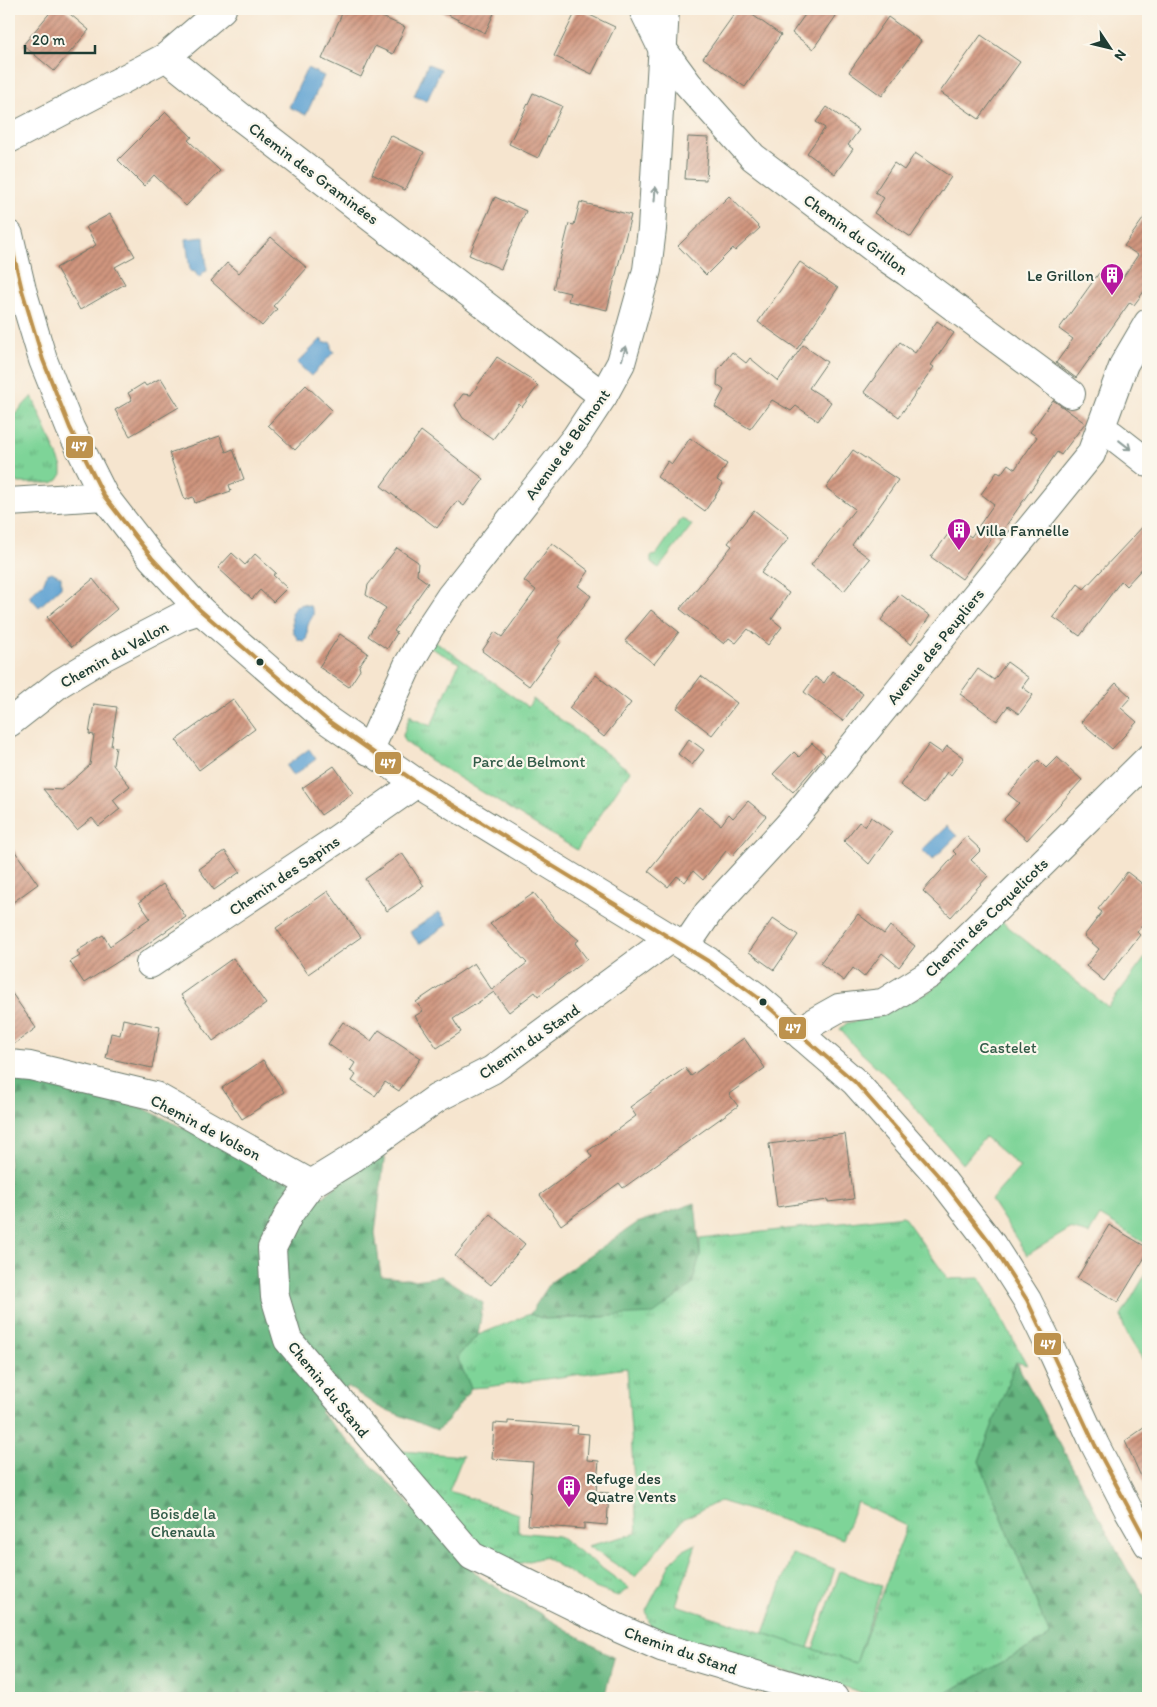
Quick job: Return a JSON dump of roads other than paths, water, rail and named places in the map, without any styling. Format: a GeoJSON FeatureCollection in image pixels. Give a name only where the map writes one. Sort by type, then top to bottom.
{"type":"FeatureCollection","features":[{"type":"Feature","properties":{"kind":"street"},"geometry":{"type":"LineString","coordinates":[[9,139],[166,57],[222,9]]}},
{"type":"Feature","properties":{"kind":"street","name":"Chemin du Grillon"},"geometry":{"type":"LineString","coordinates":[[643,9],[663,50],[688,84],[753,157],[1071,394]]}},
{"type":"Feature","properties":{"kind":"street","name":"Avenue de Belmont"},"geometry":{"type":"LineString","coordinates":[[369,751],[408,665],[430,627],[450,597],[576,437],[603,396],[621,363],[647,270],[652,229],[665,9]]}},
{"type":"Feature","properties":{"kind":"street","name":"Chemin des Graminées"},"geometry":{"type":"LineString","coordinates":[[166,57],[242,118],[603,396]]}},
{"type":"Feature","properties":{"kind":"street"},"geometry":{"type":"LineString","coordinates":[[9,235],[22,290],[43,360],[70,428],[104,496],[152,558],[200,610],[300,698],[369,751],[417,783],[708,961],[757,997],[855,1082],[942,1180],[992,1245],[1027,1300],[1054,1354],[1095,1445],[1148,1544]]}},
{"type":"Feature","properties":{"kind":"street","name":"Avenue des Peupliers"},"geometry":{"type":"LineString","coordinates":[[678,942],[708,913],[788,826],[1091,454],[1124,364],[1148,323]]}},
{"type":"Feature","properties":{"kind":"street"},"geometry":{"type":"LineString","coordinates":[[1101,431],[1112,435],[1148,463]]}},
{"type":"Feature","properties":{"kind":"street"},"geometry":{"type":"LineString","coordinates":[[11,501],[104,496]]}},
{"type":"Feature","properties":{"kind":"street","name":"Chemin du Vallon"},"geometry":{"type":"LineString","coordinates":[[9,723],[60,683],[103,657],[182,616],[200,610]]}},
{"type":"Feature","properties":{"kind":"street","name":"Chemin des Coquelicots"},"geometry":{"type":"LineString","coordinates":[[802,1036],[814,1022],[839,1008],[884,1002],[930,974],[1148,759]]}},
{"type":"Feature","properties":{"kind":"street","name":"Chemin des Sapins"},"geometry":{"type":"LineString","coordinates":[[150,964],[333,842],[417,783]]}},
{"type":"Feature","properties":{"kind":"street","name":"Chemin du Stand"},"geometry":{"type":"LineString","coordinates":[[678,942],[492,1070],[437,1098],[350,1160],[310,1184],[289,1214],[272,1248],[275,1297],[288,1340],[472,1556],[618,1628],[662,1647],[834,1698]]}},
{"type":"Feature","properties":{"kind":"street","name":"Chemin de Volson"},"geometry":{"type":"LineString","coordinates":[[9,1064],[30,1066],[155,1096],[310,1184]]}},
{"type":"Feature","properties":{"kind":"water"},"geometry":{"type":"Polygon","coordinates":[[[428,64],[441,69],[427,101],[414,96],[428,64]]]}},
{"type":"Feature","properties":{"kind":"water"},"geometry":{"type":"Polygon","coordinates":[[[307,68],[324,76],[306,115],[289,107],[307,68]]]}},
{"type":"Feature","properties":{"kind":"water"},"geometry":{"type":"Polygon","coordinates":[[[204,237],[207,271],[198,277],[195,272],[190,271],[186,239],[204,237]]]}},
{"type":"Feature","properties":{"kind":"water"},"geometry":{"type":"Polygon","coordinates":[[[321,339],[325,343],[330,342],[332,344],[331,348],[334,352],[311,376],[297,363],[321,339]]]}},
{"type":"Feature","properties":{"kind":"water"},"geometry":{"type":"Polygon","coordinates":[[[52,572],[61,577],[61,587],[39,607],[29,596],[44,582],[47,574],[52,572]]]}},
{"type":"Feature","properties":{"kind":"water"},"geometry":{"type":"Polygon","coordinates":[[[302,604],[310,606],[313,614],[308,625],[305,641],[298,640],[293,632],[291,613],[296,606],[302,604]]]}},
{"type":"Feature","properties":{"kind":"water"},"geometry":{"type":"Polygon","coordinates":[[[309,749],[316,759],[293,776],[286,766],[309,749]]]}},
{"type":"Feature","properties":{"kind":"water"},"geometry":{"type":"Polygon","coordinates":[[[947,826],[957,836],[932,860],[922,850],[947,826]]]}},
{"type":"Feature","properties":{"kind":"water"},"geometry":{"type":"Polygon","coordinates":[[[439,912],[448,924],[419,944],[410,932],[439,912]]]}},
{"type":"Feature","properties":{"kind":"place","name":"Le Grillon"},"geometry":{"type":"Point","coordinates":[1112,296]}},
{"type":"Feature","properties":{"kind":"place","name":"Villa Fannelle"},"geometry":{"type":"Point","coordinates":[959,551]}},
{"type":"Feature","properties":{"kind":"place","name":"Refuge des Quatre Vents"},"geometry":{"type":"Point","coordinates":[569,1508]}},
{"type":"Feature","properties":{"kind":"park label","name":"Parc de Belmont"},"geometry":{"type":"Point","coordinates":[529,761]}},
{"type":"Feature","properties":{"kind":"park label","name":"Castelet"},"geometry":{"type":"Point","coordinates":[1008,1047]}},
{"type":"Feature","properties":{"kind":"park label","name":"Bois de la Chenaula"},"geometry":{"type":"Point","coordinates":[183,1522]}}]}
